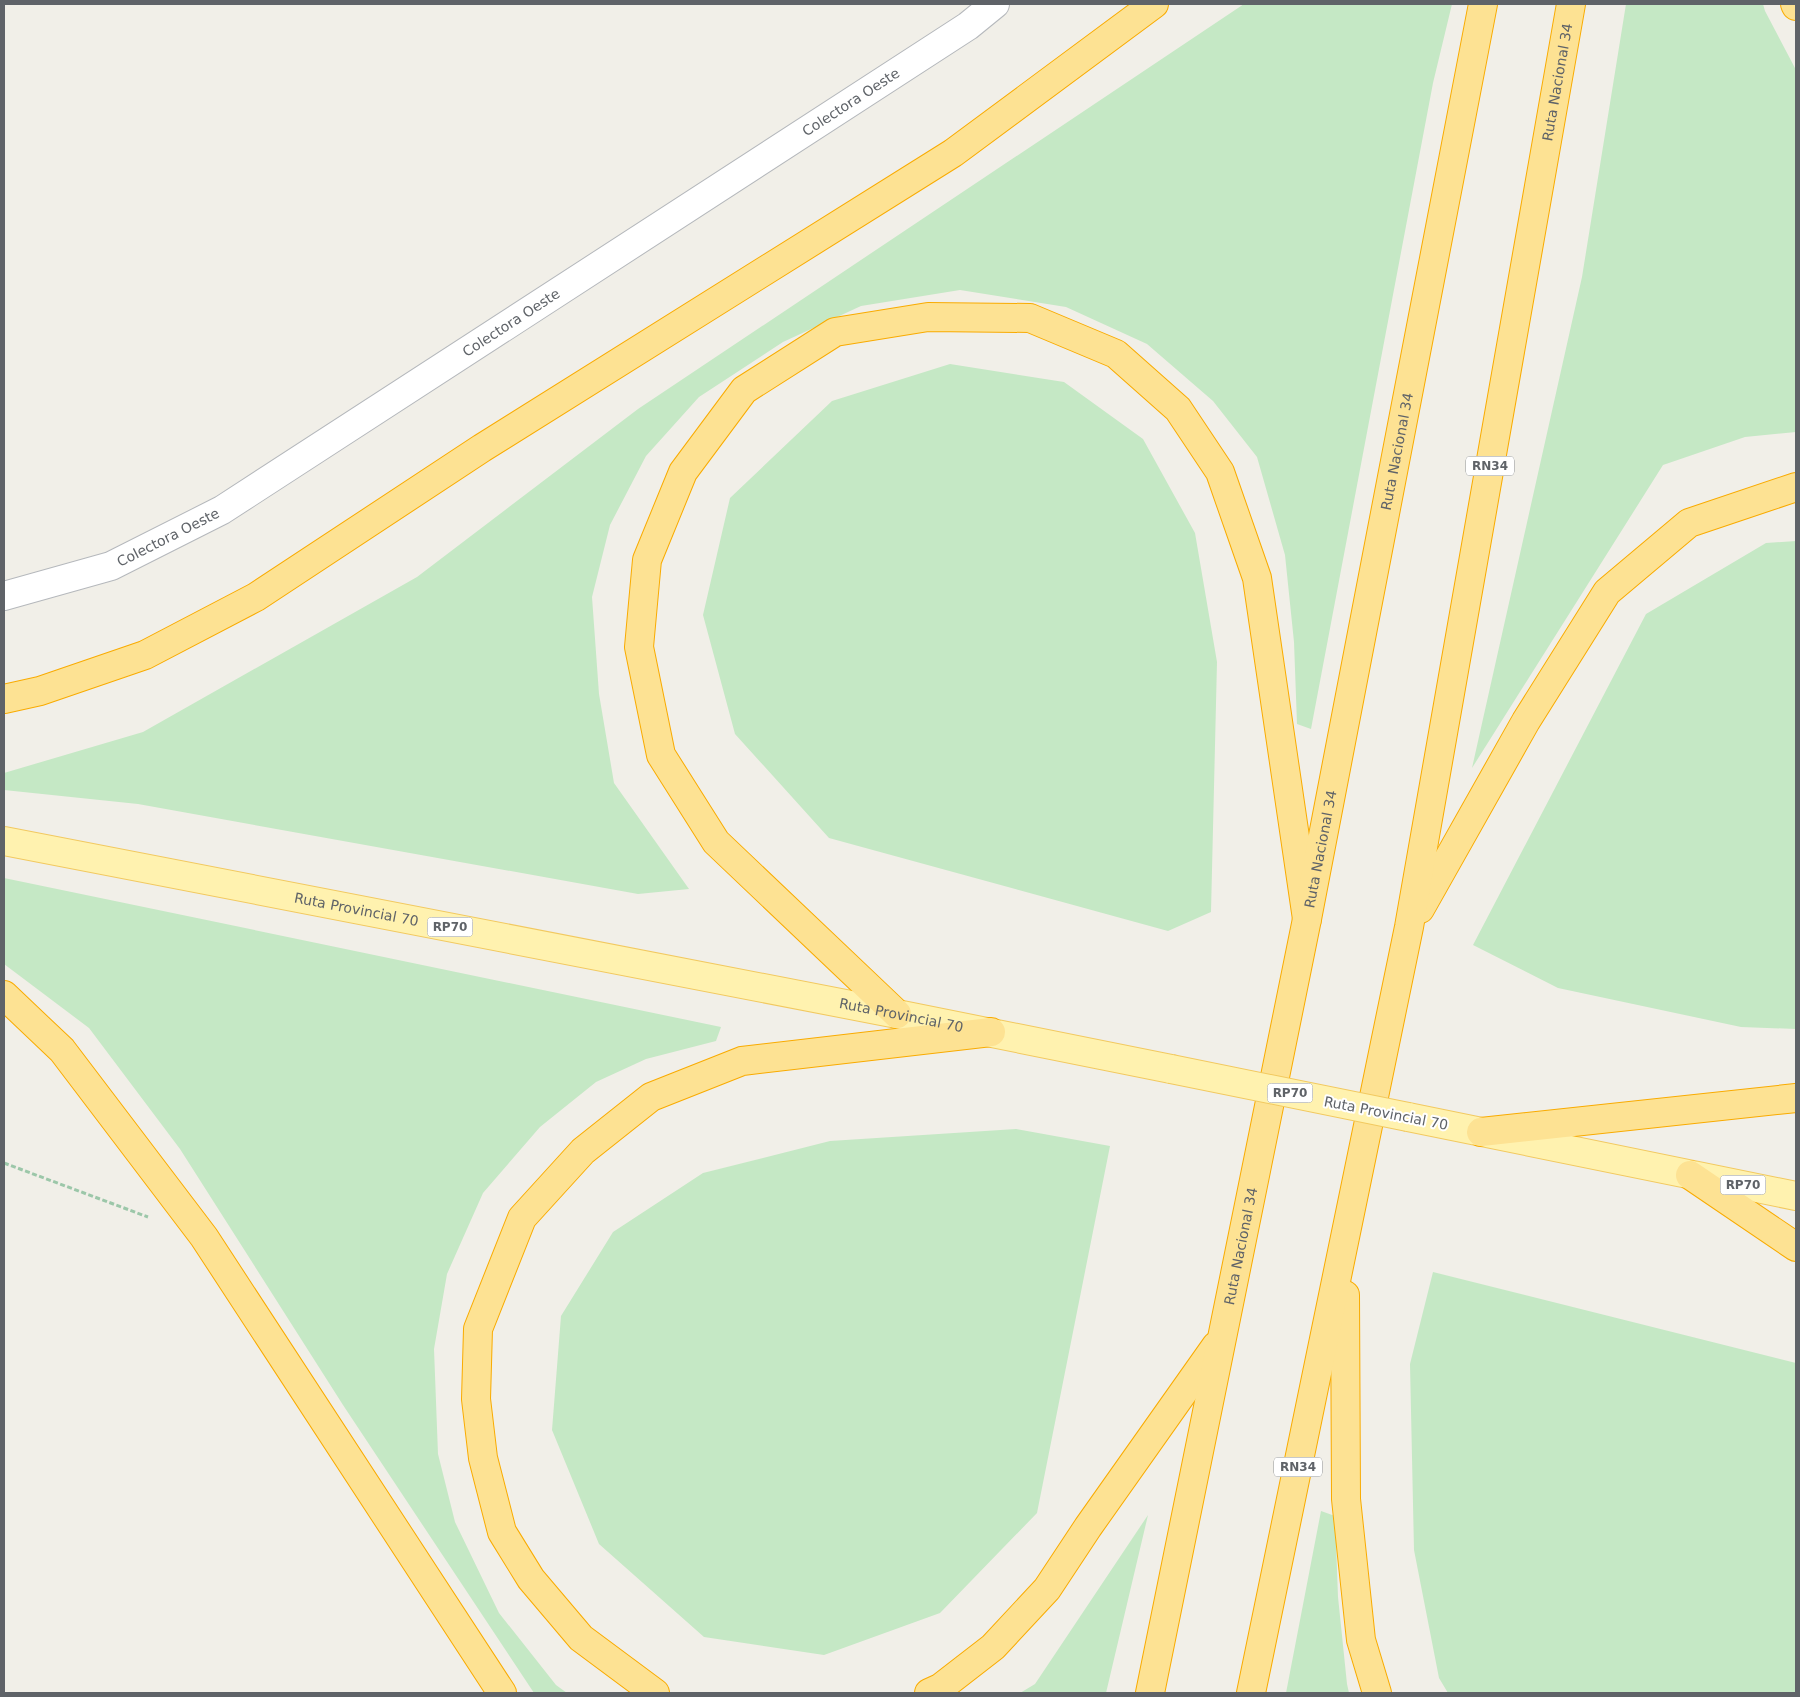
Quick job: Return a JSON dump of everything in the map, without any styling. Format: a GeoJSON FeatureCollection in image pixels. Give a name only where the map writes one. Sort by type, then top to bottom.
{"type":"FeatureCollection","features":[{"type":"Feature","properties":{"kind":"highway"},"geometry":{"type":"LineString","coordinates":[[4,700],[40,691],[145,655],[256,597],[482,448],[953,152],[1154,4]]}},
{"type":"Feature","properties":{"kind":"highway","name":"Ruta Nacional 34"},"geometry":{"type":"LineString","coordinates":[[1150,1693],[1307,919],[1482,4]]}},
{"type":"Feature","properties":{"kind":"highway","name":"Ruta Nacional 34"},"geometry":{"type":"LineString","coordinates":[[1251,1693],[1410,928],[1571,4]]}},
{"type":"Feature","properties":{"kind":"highway"},"geometry":{"type":"LineString","coordinates":[[897,1014],[716,842],[661,754],[639,647],[647,560],[683,472],[744,390],[835,332],[928,316],[1030,318],[1116,354],[1178,409],[1220,472],[1256,578],[1307,919]]}},
{"type":"Feature","properties":{"kind":"highway"},"geometry":{"type":"LineString","coordinates":[[1410,928],[1526,721],[1607,592],[1689,523],[1796,487]]}},
{"type":"Feature","properties":{"kind":"highway"},"geometry":{"type":"LineString","coordinates":[[4,995],[62,1050],[204,1238],[502,1693]]}},
{"type":"Feature","properties":{"kind":"highway"},"geometry":{"type":"LineString","coordinates":[[655,1693],[581,1638],[532,1580],[502,1532],[483,1458],[476,1399],[478,1329],[522,1218],[583,1151],[651,1097],[742,1061],[991,1032]]}},
{"type":"Feature","properties":{"kind":"highway"},"geometry":{"type":"LineString","coordinates":[[1481,1132],[1796,1098]]}},
{"type":"Feature","properties":{"kind":"highway"},"geometry":{"type":"LineString","coordinates":[[1690,1175],[1796,1247]]}},
{"type":"Feature","properties":{"kind":"highway"},"geometry":{"type":"LineString","coordinates":[[1344,1241],[1346,1499],[1361,1640],[1377,1693]]}},
{"type":"Feature","properties":{"kind":"highway"},"geometry":{"type":"LineString","coordinates":[[929,1693],[940,1688],[993,1647],[1047,1589],[1088,1527],[1223,1336]]}},
{"type":"Feature","properties":{"kind":"main road","name":"Ruta Provincial 70"},"geometry":{"type":"LineString","coordinates":[[4,841],[991,1032],[1796,1196]]}},
{"type":"Feature","properties":{"kind":"street","name":"Colectora Oeste"},"geometry":{"type":"LineString","coordinates":[[4,596],[111,566],[222,510],[968,26],[995,4]]}},
{"type":"Feature","properties":{"kind":"path"},"geometry":{"type":"LineString","coordinates":[[4,1163],[149,1217]]}},
{"type":"Feature","properties":{"kind":"green space"},"geometry":{"type":"Polygon","coordinates":[[[1244,4],[1452,4],[1433,83],[1311,729],[1297,724],[1294,642],[1285,555],[1257,457],[1213,401],[1147,344],[1066,307],[960,290],[861,306],[783,342],[699,397],[646,456],[610,525],[592,597],[599,694],[614,783],[689,889],[638,894],[138,804],[4,790],[4,773],[143,732],[417,577],[638,409],[1244,4]]]}},
{"type":"Feature","properties":{"kind":"green space"},"geometry":{"type":"Polygon","coordinates":[[[1626,4],[1763,4],[1796,70],[1796,432],[1745,437],[1663,465],[1472,768],[1582,277],[1626,4]]]}},
{"type":"Feature","properties":{"kind":"green space"},"geometry":{"type":"Polygon","coordinates":[[[950,364],[1064,382],[1143,439],[1195,533],[1217,662],[1211,912],[1168,931],[829,838],[735,734],[703,615],[730,498],[832,401],[950,364]]]}},
{"type":"Feature","properties":{"kind":"green space"},"geometry":{"type":"Polygon","coordinates":[[[1796,541],[1796,1029],[1741,1027],[1558,988],[1473,945],[1646,614],[1766,543],[1796,541]]]}},
{"type":"Feature","properties":{"kind":"green space"},"geometry":{"type":"Polygon","coordinates":[[[4,878],[721,1027],[716,1041],[646,1059],[596,1082],[540,1127],[483,1193],[447,1274],[434,1349],[438,1454],[455,1522],[499,1613],[556,1685],[567,1693],[534,1693],[343,1405],[180,1149],[89,1028],[4,964],[4,878]]]}},
{"type":"Feature","properties":{"kind":"green space"},"geometry":{"type":"Polygon","coordinates":[[[1016,1129],[1110,1146],[1037,1513],[940,1613],[824,1655],[704,1637],[599,1544],[552,1430],[561,1316],[613,1232],[703,1173],[830,1141],[1016,1129]]]}},
{"type":"Feature","properties":{"kind":"green space"},"geometry":{"type":"Polygon","coordinates":[[[1433,1272],[1796,1363],[1796,1693],[1448,1693],[1439,1678],[1414,1550],[1410,1364],[1433,1272]]]}},
{"type":"Feature","properties":{"kind":"green space"},"geometry":{"type":"Polygon","coordinates":[[[1321,1511],[1335,1516],[1338,1597],[1349,1693],[1286,1693],[1321,1511]]]}},
{"type":"Feature","properties":{"kind":"green space"},"geometry":{"type":"Polygon","coordinates":[[[1148,1515],[1106,1693],[1020,1693],[1035,1684],[1148,1515]]]}}]}
